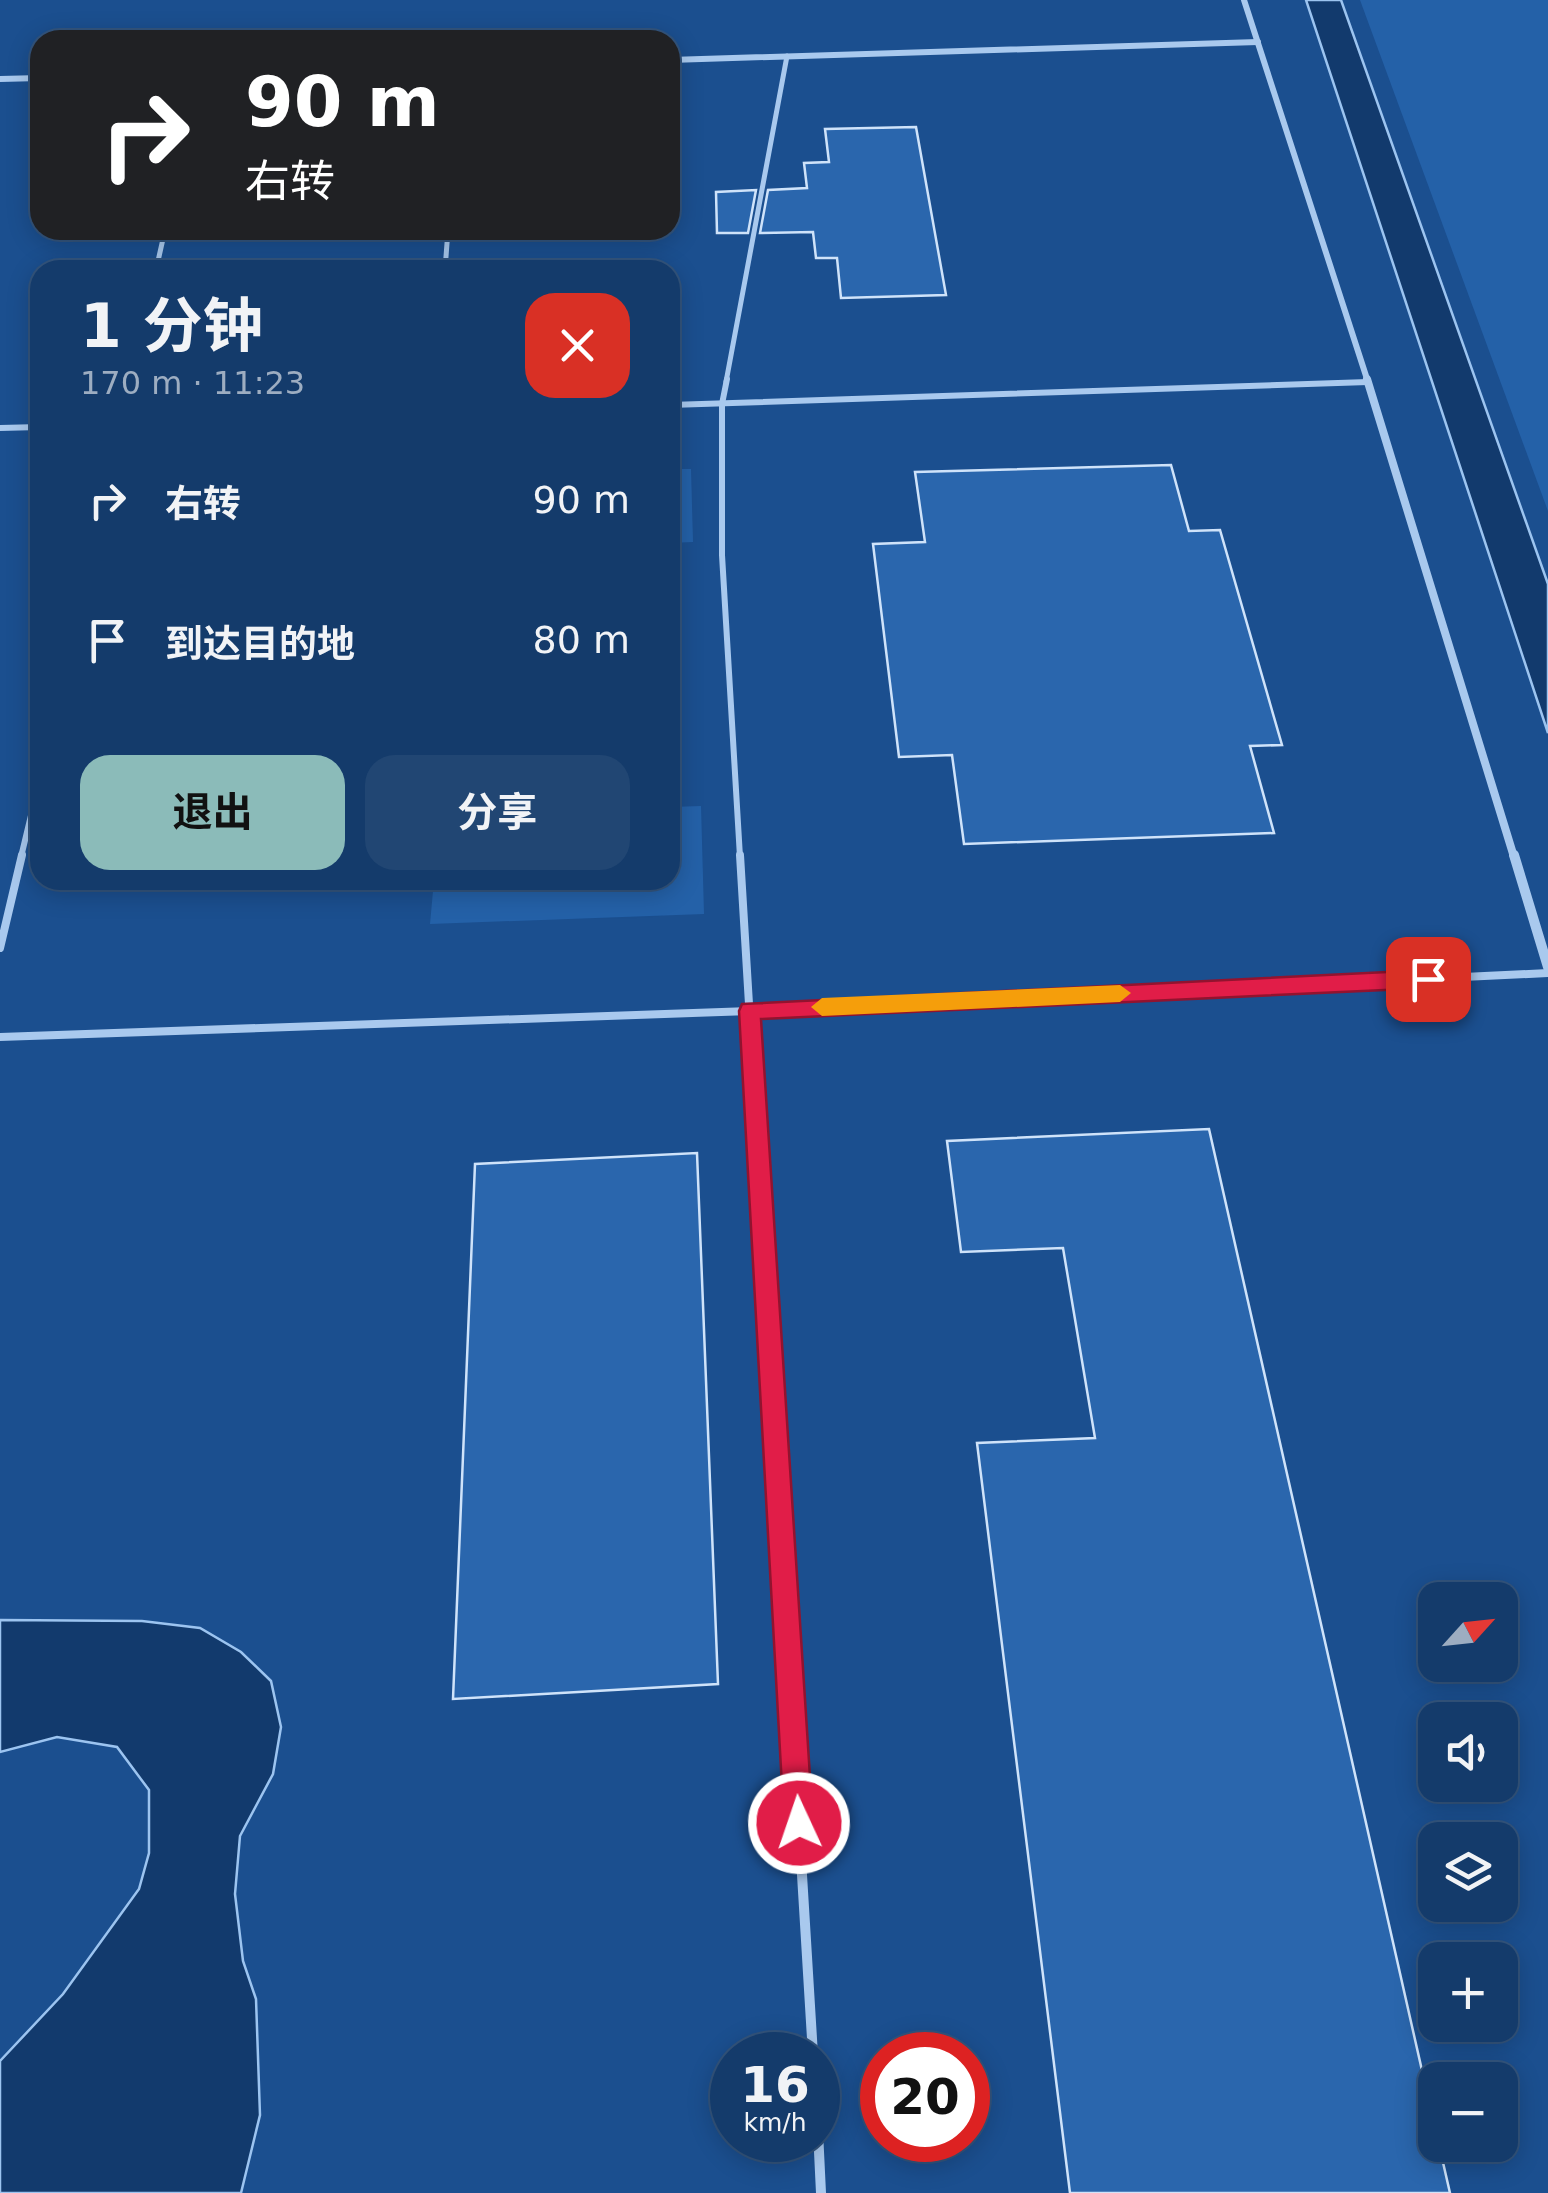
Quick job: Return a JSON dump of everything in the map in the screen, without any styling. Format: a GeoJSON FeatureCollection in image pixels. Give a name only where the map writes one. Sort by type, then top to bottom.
{"type":"FeatureCollection","features":[{"type":"Feature","properties":{"kind":"street"},"geometry":{"type":"LineString","coordinates":[[1244,0],[1368,382],[1548,970]]}},
{"type":"Feature","properties":{"kind":"street"},"geometry":{"type":"LineString","coordinates":[[680,60],[1258,42]]}},
{"type":"Feature","properties":{"kind":"street"},"geometry":{"type":"LineString","coordinates":[[0,80],[30,78]]}},
{"type":"Feature","properties":{"kind":"lane"},"geometry":{"type":"LineString","coordinates":[[787,56],[722,404],[722,555],[812,2032]]}},
{"type":"Feature","properties":{"kind":"lane"},"geometry":{"type":"LineString","coordinates":[[680,406],[1368,382]]}},
{"type":"Feature","properties":{"kind":"lane"},"geometry":{"type":"LineString","coordinates":[[0,428],[30,427]]}},
{"type":"Feature","properties":{"kind":"lane"},"geometry":{"type":"LineString","coordinates":[[0,948],[30,820]]}},
{"type":"Feature","properties":{"kind":"lane"},"geometry":{"type":"LineString","coordinates":[[0,1037],[750,1011],[1548,970]]}},
{"type":"Feature","properties":{"kind":"lane"},"geometry":{"type":"LineString","coordinates":[[820,2162],[821,2193]]}},
{"type":"Feature","properties":{"kind":"shaded area"},"geometry":{"type":"Polygon","coordinates":[[[1306,0],[1341,0],[1548,584],[1548,733],[1306,0]]]}},
{"type":"Feature","properties":{"kind":"shaded area"},"geometry":{"type":"Polygon","coordinates":[[[1360,0],[1548,0],[1548,511],[1360,0]]]}},
{"type":"Feature","properties":{"kind":"shaded area"},"geometry":{"type":"Polygon","coordinates":[[[680,469],[691,469],[693,542],[680,543],[680,469]]]}},
{"type":"Feature","properties":{"kind":"shaded area"},"geometry":{"type":"Polygon","coordinates":[[[701,806],[704,914],[430,924],[433,890],[680,890],[680,807],[701,806]]]}},
{"type":"Feature","properties":{"kind":"shaded area"},"geometry":{"type":"Polygon","coordinates":[[[0,1620],[142,1621],[200,1628],[241,1652],[271,1681],[281,1727],[273,1774],[240,1836],[235,1894],[243,1961],[256,1999],[260,2115],[241,2193],[0,2193],[0,2061],[63,1994],[139,1889],[149,1853],[149,1790],[117,1747],[57,1737],[0,1752],[0,1620]]]}},
{"type":"Feature","properties":{"kind":"building"},"geometry":{"type":"Polygon","coordinates":[[[916,127],[946,295],[841,298],[837,258],[816,258],[813,232],[760,233],[768,190],[807,188],[804,163],[829,162],[825,129],[916,127]]]}},
{"type":"Feature","properties":{"kind":"building"},"geometry":{"type":"Polygon","coordinates":[[[756,190],[748,233],[717,233],[716,192],[756,190]]]}},
{"type":"Feature","properties":{"kind":"building"},"geometry":{"type":"Polygon","coordinates":[[[1171,465],[1189,531],[1220,530],[1282,745],[1250,746],[1274,833],[964,844],[952,755],[899,757],[873,544],[925,542],[915,472],[1171,465]]]}},
{"type":"Feature","properties":{"kind":"building"},"geometry":{"type":"Polygon","coordinates":[[[1209,1129],[1420,2062],[1418,2162],[1443,2162],[1450,2193],[1070,2193],[977,1443],[1095,1438],[1063,1248],[961,1252],[947,1141],[1209,1129]]]}},
{"type":"Feature","properties":{"kind":"building"},"geometry":{"type":"Polygon","coordinates":[[[697,1153],[718,1684],[453,1699],[475,1164],[697,1153]]]}},
{"type":"Feature","properties":{"kind":"slow traffic"},"geometry":{"type":"LineString","coordinates":[[822,1007],[1120,993]]}},
{"type":"Feature","properties":{"kind":"route"},"geometry":{"type":"LineString","coordinates":[[799,1823],[750,1011],[1428,979]]}}]}
